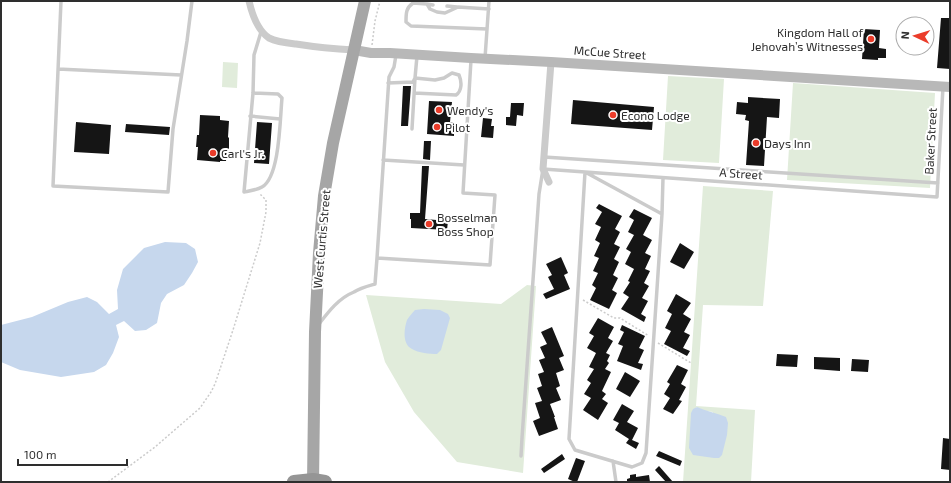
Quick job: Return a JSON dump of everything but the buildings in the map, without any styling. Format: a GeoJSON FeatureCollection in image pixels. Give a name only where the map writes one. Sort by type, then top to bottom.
{"type":"FeatureCollection","features":[{"type":"Feature","properties":{"kind":"highway"},"geometry":{"type":"LineString","coordinates":[[294,482],[317,481]]}},
{"type":"Feature","properties":{"kind":"main road","name":"West Curtis Street"},"geometry":{"type":"LineString","coordinates":[[317,481],[315,329],[324,196],[333,143],[365,1]]}},
{"type":"Feature","properties":{"kind":"main road","name":"McCue Street"},"geometry":{"type":"LineString","coordinates":[[354,50],[371,53],[417,54],[947,87]]}},
{"type":"Feature","properties":{"kind":"street"},"geometry":{"type":"LineString","coordinates":[[249,1],[252,14],[261,31]]}},
{"type":"Feature","properties":{"kind":"street","name":"McCue Street"},"geometry":{"type":"LineString","coordinates":[[261,31],[269,38],[287,43],[330,49],[354,50]]}},
{"type":"Feature","properties":{"kind":"street"},"geometry":{"type":"LineString","coordinates":[[549,182],[544,170],[544,157],[551,62]]}},
{"type":"Feature","properties":{"kind":"lane"},"geometry":{"type":"LineString","coordinates":[[61,1],[53,186],[168,192],[172,129],[182,75],[192,1]]}},
{"type":"Feature","properties":{"kind":"lane"},"geometry":{"type":"LineString","coordinates":[[485,59],[490,1]]}},
{"type":"Feature","properties":{"kind":"lane"},"geometry":{"type":"LineString","coordinates":[[433,5],[413,3],[408,6],[406,22],[411,26],[487,29]]}},
{"type":"Feature","properties":{"kind":"lane"},"geometry":{"type":"LineString","coordinates":[[427,4],[430,9],[437,12],[446,13],[458,7]]}},
{"type":"Feature","properties":{"kind":"lane"},"geometry":{"type":"LineString","coordinates":[[447,6],[489,9]]}},
{"type":"Feature","properties":{"kind":"lane"},"geometry":{"type":"LineString","coordinates":[[253,93],[278,94],[282,98],[278,149],[271,178],[263,187],[244,192],[253,93],[254,55],[261,31]]}},
{"type":"Feature","properties":{"kind":"lane"},"geometry":{"type":"LineString","coordinates":[[315,329],[334,306],[341,300],[353,292],[375,284],[388,83],[394,67],[396,53]]}},
{"type":"Feature","properties":{"kind":"lane"},"geometry":{"type":"LineString","coordinates":[[412,129],[417,54]]}},
{"type":"Feature","properties":{"kind":"lane"},"geometry":{"type":"LineString","coordinates":[[377,258],[490,265],[495,195],[462,193],[471,58]]}},
{"type":"Feature","properties":{"kind":"lane"},"geometry":{"type":"LineString","coordinates":[[58,69],[182,75]]}},
{"type":"Feature","properties":{"kind":"lane"},"geometry":{"type":"LineString","coordinates":[[414,93],[456,95],[460,90],[461,80],[459,75],[452,73],[444,78],[435,80],[415,78]]}},
{"type":"Feature","properties":{"kind":"lane"},"geometry":{"type":"LineString","coordinates":[[388,83],[412,82],[415,78]]}},
{"type":"Feature","properties":{"kind":"lane","name":"Baker Street"},"geometry":{"type":"LineString","coordinates":[[937,197],[947,87]]}},
{"type":"Feature","properties":{"kind":"lane"},"geometry":{"type":"LineString","coordinates":[[250,116],[280,119]]}},
{"type":"Feature","properties":{"kind":"lane"},"geometry":{"type":"LineString","coordinates":[[544,157],[938,183]]}},
{"type":"Feature","properties":{"kind":"lane"},"geometry":{"type":"LineString","coordinates":[[383,160],[464,165]]}},
{"type":"Feature","properties":{"kind":"lane"},"geometry":{"type":"LineString","coordinates":[[521,456],[539,194],[544,170]]}},
{"type":"Feature","properties":{"kind":"lane","name":"A Street"},"geometry":{"type":"LineString","coordinates":[[544,170],[937,197]]}},
{"type":"Feature","properties":{"kind":"lane"},"geometry":{"type":"LineString","coordinates":[[662,214],[585,172],[570,439],[575,450],[632,467],[642,463],[646,453],[654,339],[662,214],[664,178]]}},
{"type":"Feature","properties":{"kind":"lane"},"geometry":{"type":"LineString","coordinates":[[612,461],[616,482]]}},
{"type":"Feature","properties":{"kind":"path"},"geometry":{"type":"LineString","coordinates":[[371,53],[375,21],[380,1]]}},
{"type":"Feature","properties":{"kind":"path"},"geometry":{"type":"LineString","coordinates":[[108,482],[155,447],[200,408],[211,392],[233,330],[260,242],[266,212],[266,200],[256,189]]}},
{"type":"Feature","properties":{"kind":"path"},"geometry":{"type":"LineString","coordinates":[[578,297],[614,318],[620,318],[648,334],[659,344],[691,363]]}},
{"type":"Feature","properties":{"kind":"green space"},"geometry":{"type":"Polygon","coordinates":[[[223,62],[238,63],[237,88],[222,87],[223,62]]]}},
{"type":"Feature","properties":{"kind":"green space"},"geometry":{"type":"Polygon","coordinates":[[[668,76],[724,79],[719,163],[663,160],[668,76]]]}},
{"type":"Feature","properties":{"kind":"green space"},"geometry":{"type":"Polygon","coordinates":[[[793,83],[935,93],[930,188],[787,180],[793,83]]]}},
{"type":"Feature","properties":{"kind":"green space"},"geometry":{"type":"Polygon","coordinates":[[[703,186],[773,191],[763,306],[703,305],[696,406],[755,410],[751,482],[683,482],[703,186]],[[696,407],[693,455],[713,412],[705,411],[696,407]]]}},
{"type":"Feature","properties":{"kind":"green space"},"geometry":{"type":"Polygon","coordinates":[[[527,285],[536,286],[523,473],[457,462],[414,412],[385,362],[366,295],[501,304],[527,285]]]}},
{"type":"Feature","properties":{"kind":"water"},"geometry":{"type":"Polygon","coordinates":[[[165,242],[186,243],[195,249],[198,262],[184,285],[167,294],[161,303],[157,323],[146,330],[135,331],[124,321],[116,325],[119,337],[113,353],[106,365],[94,372],[61,377],[20,370],[1,362],[1,325],[32,317],[68,302],[87,297],[97,302],[109,314],[118,309],[117,290],[123,269],[144,248],[165,242]]]}},
{"type":"Feature","properties":{"kind":"water"},"geometry":{"type":"Polygon","coordinates":[[[415,310],[440,310],[448,314],[450,318],[441,350],[437,354],[424,353],[415,350],[409,347],[405,340],[407,320],[415,310]]]}},
{"type":"Feature","properties":{"kind":"water"},"geometry":{"type":"Polygon","coordinates":[[[697,407],[726,417],[728,423],[727,435],[722,455],[719,458],[693,455],[689,448],[691,413],[693,409],[697,407]]]}},
{"type":"Feature","properties":{"kind":"place","name":"Kingdom Hall of Jehovah’s Witnesses"},"geometry":{"type":"Point","coordinates":[871,39]}},
{"type":"Feature","properties":{"kind":"place","name":"Wendy's"},"geometry":{"type":"Point","coordinates":[439,110]}},
{"type":"Feature","properties":{"kind":"place","name":"Econo Lodge"},"geometry":{"type":"Point","coordinates":[613,115]}},
{"type":"Feature","properties":{"kind":"place","name":"Pilot"},"geometry":{"type":"Point","coordinates":[437,127]}},
{"type":"Feature","properties":{"kind":"place","name":"Days Inn"},"geometry":{"type":"Point","coordinates":[756,143]}},
{"type":"Feature","properties":{"kind":"place","name":"Carl's Jr."},"geometry":{"type":"Point","coordinates":[213,153]}},
{"type":"Feature","properties":{"kind":"place","name":"Bosselman Boss Shop"},"geometry":{"type":"Point","coordinates":[429,224]}}]}
